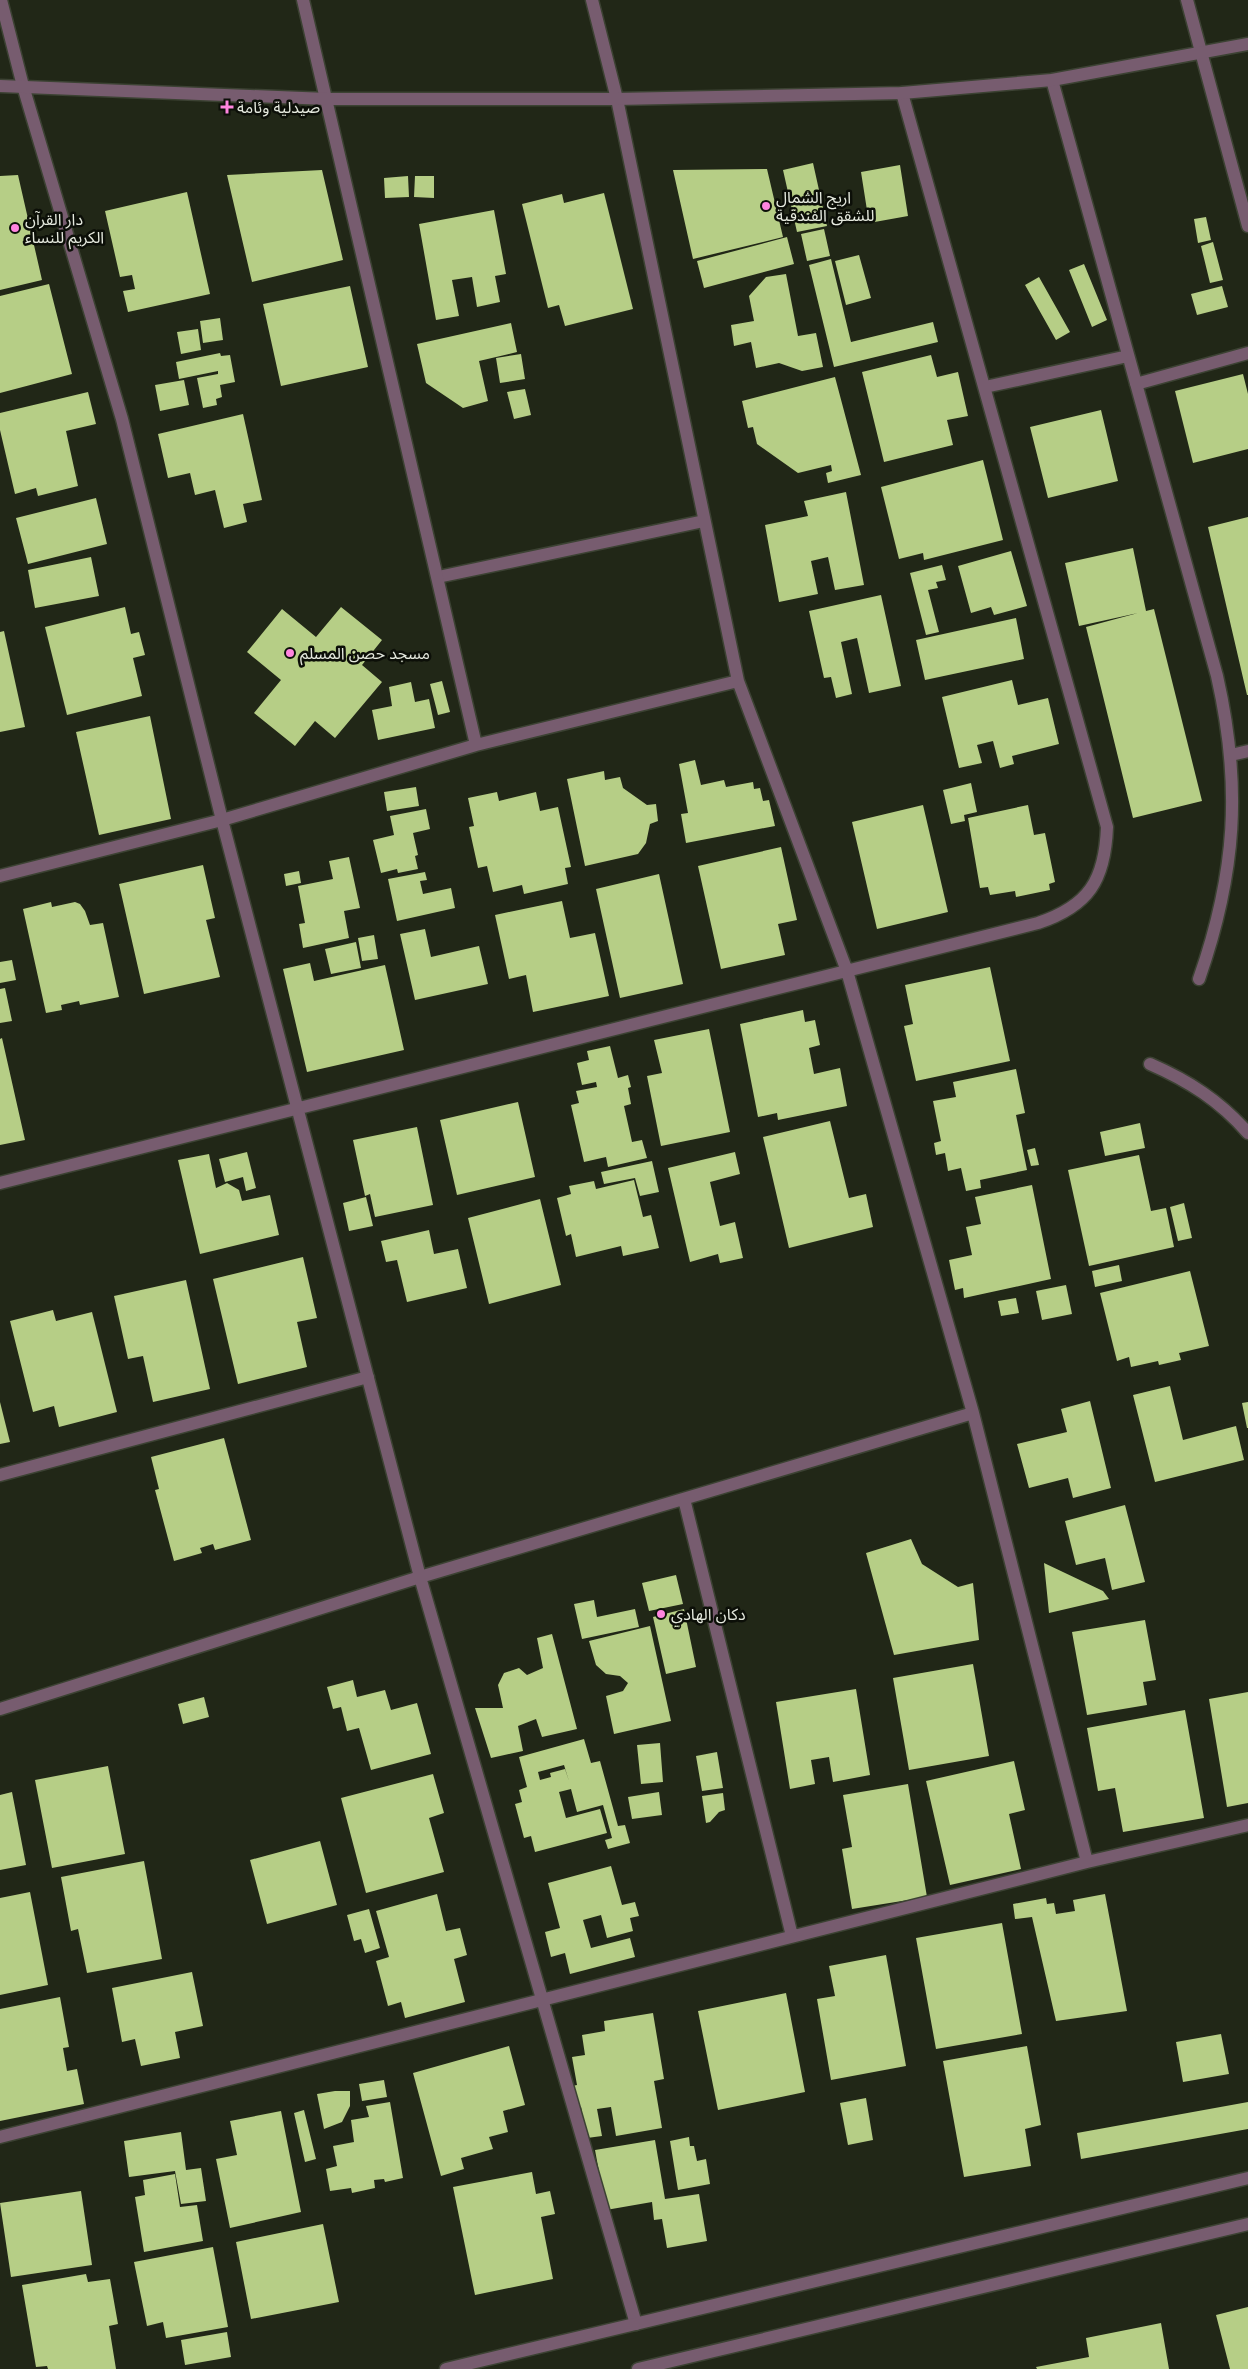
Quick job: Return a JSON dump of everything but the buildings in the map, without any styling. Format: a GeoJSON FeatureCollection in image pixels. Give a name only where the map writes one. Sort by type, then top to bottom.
{"type":"FeatureCollection","features":[{"type":"Feature","properties":{"kind":"street"},"geometry":{"type":"LineString","coordinates":[[1,0],[24,86],[122,419],[222,820],[420,1577],[636,2324]]}},
{"type":"Feature","properties":{"kind":"street"},"geometry":{"type":"LineString","coordinates":[[303,0],[328,99],[476,745]]}},
{"type":"Feature","properties":{"kind":"street"},"geometry":{"type":"LineString","coordinates":[[592,0],[617,99],[738,681],[848,971],[973,1413],[1087,1862]]}},
{"type":"Feature","properties":{"kind":"street"},"geometry":{"type":"LineString","coordinates":[[1187,0],[1203,53],[1248,226]]}},
{"type":"Feature","properties":{"kind":"street"},"geometry":{"type":"LineString","coordinates":[[0,86],[328,99],[617,99],[902,92],[1052,80],[1248,44]]}},
{"type":"Feature","properties":{"kind":"street"},"geometry":{"type":"LineString","coordinates":[[1052,80],[1217,676],[1226,716],[1231,755],[1233,801],[1231,846],[1225,892],[1214,936],[1199,979]]}},
{"type":"Feature","properties":{"kind":"street"},"geometry":{"type":"LineString","coordinates":[[0,1182],[1038,923],[1063,915],[1083,899],[1098,878],[1106,853],[1107,827],[902,92]]}},
{"type":"Feature","properties":{"kind":"street"},"geometry":{"type":"LineString","coordinates":[[1136,384],[1248,353]]}},
{"type":"Feature","properties":{"kind":"street"},"geometry":{"type":"LineString","coordinates":[[984,387],[1128,356]]}},
{"type":"Feature","properties":{"kind":"street"},"geometry":{"type":"LineString","coordinates":[[438,577],[704,521]]}},
{"type":"Feature","properties":{"kind":"street"},"geometry":{"type":"LineString","coordinates":[[0,876],[222,820],[476,745],[738,681]]}},
{"type":"Feature","properties":{"kind":"street"},"geometry":{"type":"LineString","coordinates":[[1231,755],[1248,751]]}},
{"type":"Feature","properties":{"kind":"street"},"geometry":{"type":"LineString","coordinates":[[1150,1064],[1180,1077],[1208,1094],[1233,1115],[1248,1133]]}},
{"type":"Feature","properties":{"kind":"street"},"geometry":{"type":"LineString","coordinates":[[0,1475],[368,1377]]}},
{"type":"Feature","properties":{"kind":"street"},"geometry":{"type":"LineString","coordinates":[[0,1709],[420,1577],[973,1413]]}},
{"type":"Feature","properties":{"kind":"street"},"geometry":{"type":"LineString","coordinates":[[684,1499],[792,1936]]}},
{"type":"Feature","properties":{"kind":"street"},"geometry":{"type":"LineString","coordinates":[[0,2137],[1087,1862],[1248,1825]]}},
{"type":"Feature","properties":{"kind":"street"},"geometry":{"type":"LineString","coordinates":[[446,2369],[1248,2178]]}},
{"type":"Feature","properties":{"kind":"street"},"geometry":{"type":"LineString","coordinates":[[638,2369],[1248,2224]]}},
{"type":"Feature","properties":{"kind":"place","name":"صيدلية وئامة"},"geometry":{"type":"Point","coordinates":[227,107]}},
{"type":"Feature","properties":{"kind":"place","name":"اريج الشمال للشقق الفندقية"},"geometry":{"type":"Point","coordinates":[766,206]}},
{"type":"Feature","properties":{"kind":"place","name":"دار القرآن الكريم للنساء"},"geometry":{"type":"Point","coordinates":[15,228]}},
{"type":"Feature","properties":{"kind":"place","name":"مسجد حصن المسلم"},"geometry":{"type":"Point","coordinates":[290,653]}},
{"type":"Feature","properties":{"kind":"place","name":"دكان الهادي"},"geometry":{"type":"Point","coordinates":[661,1614]}}]}
